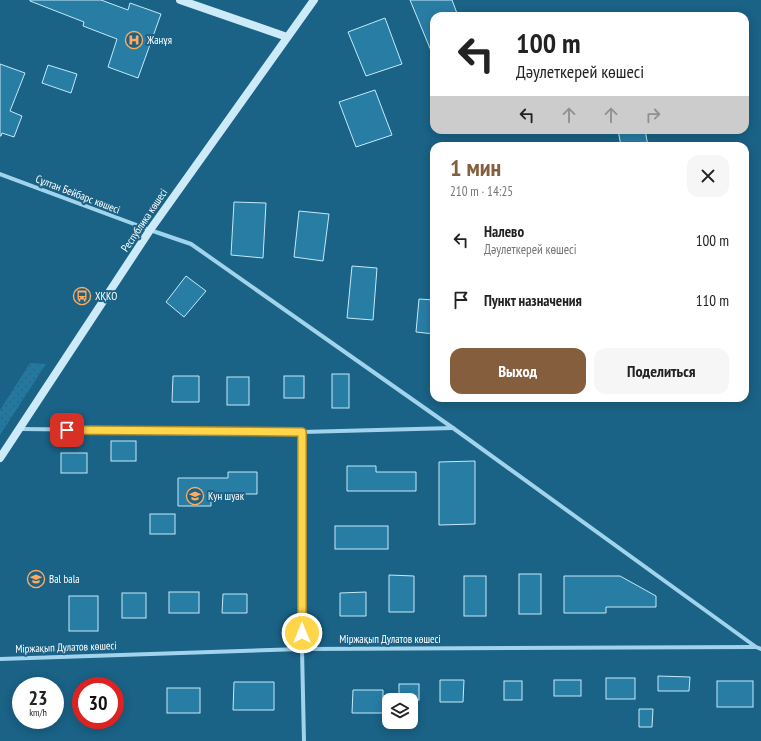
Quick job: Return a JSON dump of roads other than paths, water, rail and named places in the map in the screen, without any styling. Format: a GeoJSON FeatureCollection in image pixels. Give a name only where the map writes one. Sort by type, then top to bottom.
{"type":"FeatureCollection","features":[{"type":"Feature","properties":{"kind":"main road"},"geometry":{"type":"LineString","coordinates":[[180,0],[287,37]]}},
{"type":"Feature","properties":{"kind":"main road","name":"Республика көшесі"},"geometry":{"type":"LineString","coordinates":[[0,458],[150,230],[314,0]]}},
{"type":"Feature","properties":{"kind":"street","name":"Сұлтан Бейбарс көшесі"},"geometry":{"type":"LineString","coordinates":[[0,174],[191,244],[453,428],[756,647]]}},
{"type":"Feature","properties":{"kind":"street"},"geometry":{"type":"LineString","coordinates":[[20,429],[302,432],[453,428]]}},
{"type":"Feature","properties":{"kind":"street"},"geometry":{"type":"LineString","coordinates":[[302,432],[302,649],[304,741]]}},
{"type":"Feature","properties":{"kind":"street"},"geometry":{"type":"LineString","coordinates":[[756,647],[761,649]]}},
{"type":"Feature","properties":{"kind":"street","name":"Міржақып Дулатов көшесі"},"geometry":{"type":"LineString","coordinates":[[0,659],[302,649],[756,647]]}},
{"type":"Feature","properties":{"kind":"place","name":"Жанұя"},"geometry":{"type":"Point","coordinates":[134,40]}},
{"type":"Feature","properties":{"kind":"place","name":"ХҚКО"},"geometry":{"type":"Point","coordinates":[82,296]}},
{"type":"Feature","properties":{"kind":"place","name":"Кун шуак"},"geometry":{"type":"Point","coordinates":[195,496]}},
{"type":"Feature","properties":{"kind":"place","name":"Bal bala"},"geometry":{"type":"Point","coordinates":[36,579]}}]}
